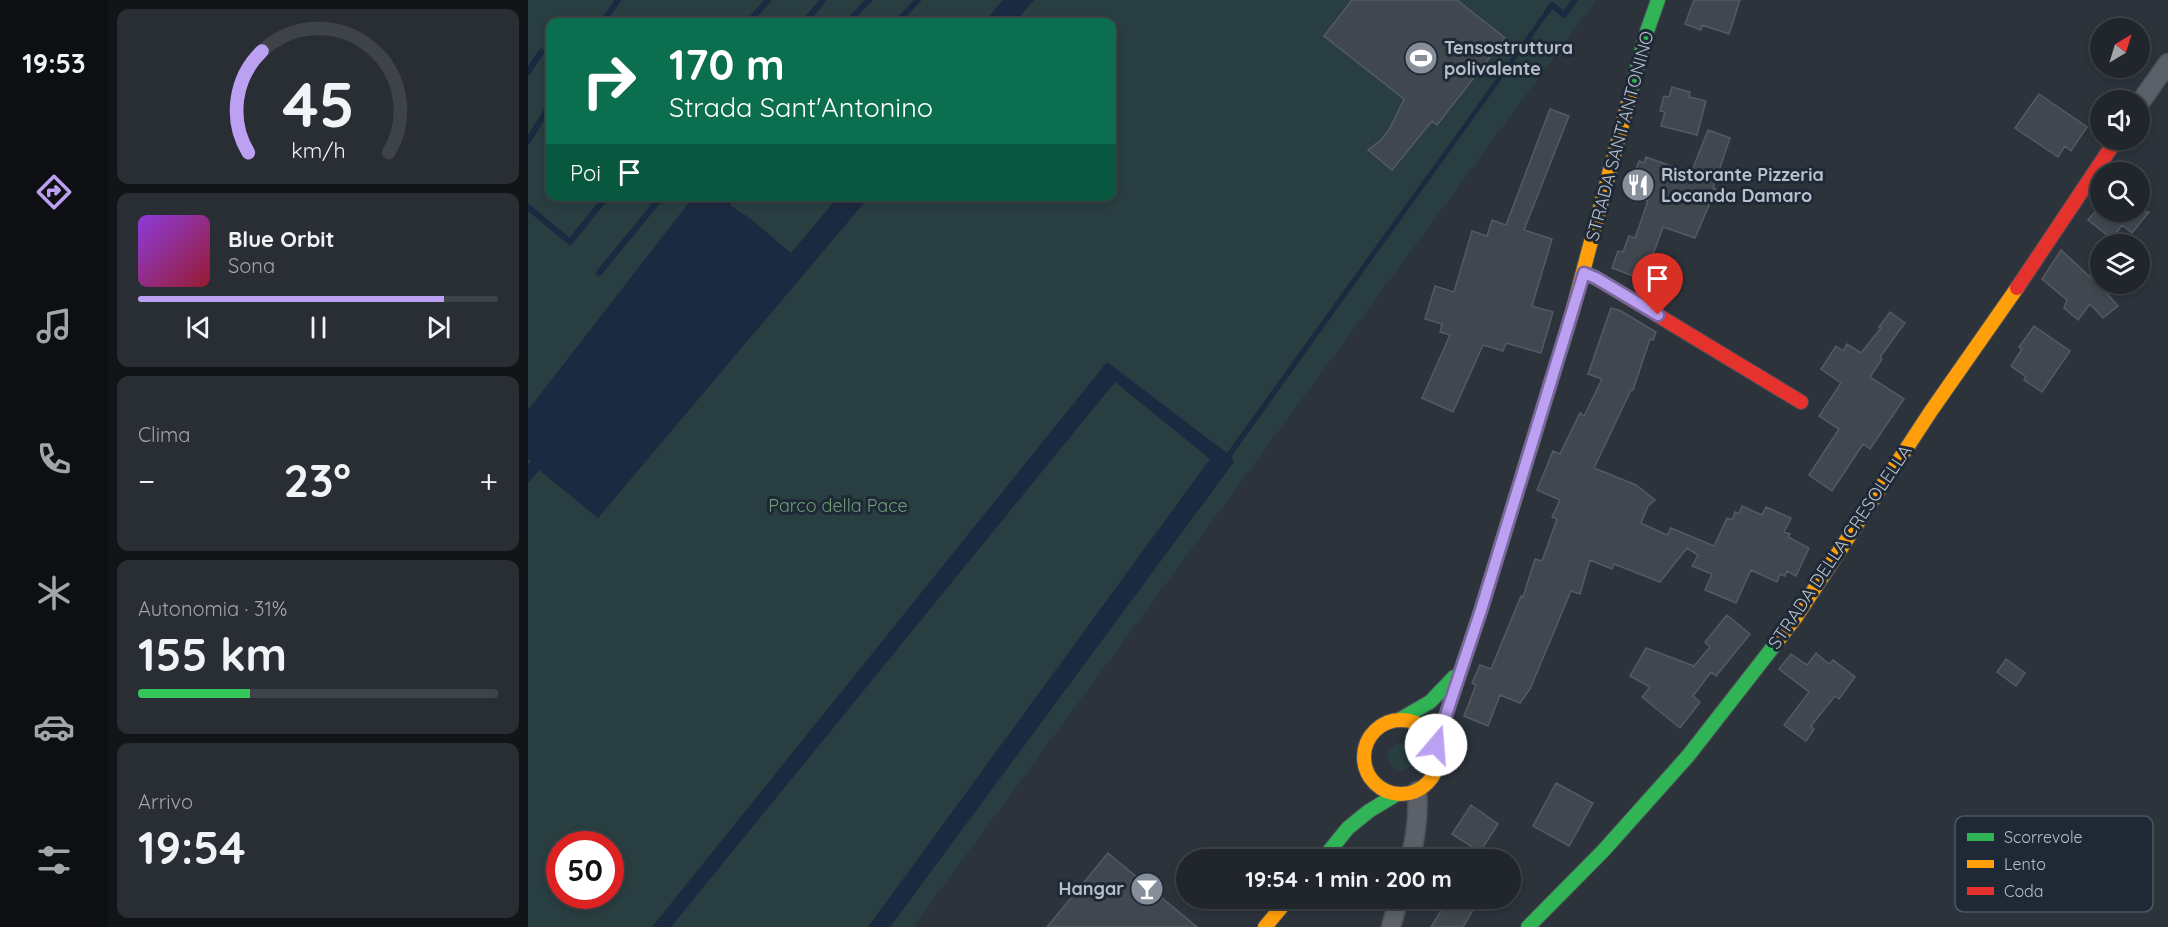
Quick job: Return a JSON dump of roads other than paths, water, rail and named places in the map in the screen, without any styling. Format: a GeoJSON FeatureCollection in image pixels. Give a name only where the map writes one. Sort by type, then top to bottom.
{"type":"FeatureCollection","features":[{"type":"Feature","properties":{"kind":"main road","name":"STRADA SANT'ANTONINO"},"geometry":{"type":"LineString","coordinates":[[1331,849],[1348,828],[1369,811],[1397,794],[1417,791],[1433,776],[1438,755],[1436,745],[1481,610],[1584,273],[1646,34],[1658,0]]}},
{"type":"Feature","properties":{"kind":"main road","name":"STRADA DELLA CRESOLELLA"},"geometry":{"type":"LineString","coordinates":[[1528,927],[1604,850],[1688,756],[1796,617],[1931,411],[2038,258],[2109,150]]}},
{"type":"Feature","properties":{"kind":"main road"},"geometry":{"type":"LineString","coordinates":[[1584,273],[1596,278],[1801,402]]}},
{"type":"Feature","properties":{"kind":"main road","name":"STRADA SANT'ANTONINO"},"geometry":{"type":"LineString","coordinates":[[1348,828],[1360,793],[1364,752],[1372,735],[1386,723],[1418,712],[1436,698],[1460,670]]}},
{"type":"Feature","properties":{"kind":"main road"},"geometry":{"type":"LineString","coordinates":[[1399,720],[1421,726],[1436,745]]}},
{"type":"Feature","properties":{"kind":"main road"},"geometry":{"type":"LineString","coordinates":[[1364,765],[1376,785],[1385,791],[1397,794]]}},
{"type":"Feature","properties":{"kind":"main road"},"geometry":{"type":"LineString","coordinates":[[1265,927],[1280,909]]}},
{"type":"Feature","properties":{"kind":"street"},"geometry":{"type":"LineString","coordinates":[[2149,90],[2168,63]]}},
{"type":"Feature","properties":{"kind":"street"},"geometry":{"type":"LineString","coordinates":[[1413,849],[1419,812],[1417,791]]}},
{"type":"Feature","properties":{"kind":"street"},"geometry":{"type":"LineString","coordinates":[[1391,927],[1396,909]]}},
{"type":"Feature","properties":{"kind":"water"},"geometry":{"type":"Polygon","coordinates":[[[1003,0],[1034,0],[1018,18],[987,18],[1003,0]]]}},
{"type":"Feature","properties":{"kind":"water"},"geometry":{"type":"Polygon","coordinates":[[[1545,11],[1549,13],[1231,457],[1234,462],[890,927],[868,927],[1210,459],[1115,382],[671,927],[652,927],[1107,362],[1227,453],[1545,11]]]}},
{"type":"Feature","properties":{"kind":"water"},"geometry":{"type":"Polygon","coordinates":[[[690,201],[718,201],[734,208],[791,253],[835,201],[866,201],[598,518],[539,470],[528,483],[528,465],[531,461],[528,459],[528,410],[690,201]]]}},
{"type":"Feature","properties":{"kind":"waterway"},"geometry":{"type":"LineString","coordinates":[[606,18],[618,0]]}},
{"type":"Feature","properties":{"kind":"waterway"},"geometry":{"type":"LineString","coordinates":[[752,18],[768,0]]}},
{"type":"Feature","properties":{"kind":"waterway"},"geometry":{"type":"LineString","coordinates":[[808,18],[823,0]]}},
{"type":"Feature","properties":{"kind":"waterway"},"geometry":{"type":"LineString","coordinates":[[852,18],[869,0]]}},
{"type":"Feature","properties":{"kind":"waterway"},"geometry":{"type":"LineString","coordinates":[[901,18],[918,0]]}},
{"type":"Feature","properties":{"kind":"waterway"},"geometry":{"type":"LineString","coordinates":[[1547,12],[1552,5],[1564,15],[1575,0]]}},
{"type":"Feature","properties":{"kind":"waterway"},"geometry":{"type":"LineString","coordinates":[[528,72],[541,52]]}},
{"type":"Feature","properties":{"kind":"waterway"},"geometry":{"type":"LineString","coordinates":[[528,141],[546,112]]}},
{"type":"Feature","properties":{"kind":"waterway"},"geometry":{"type":"LineString","coordinates":[[528,207],[570,242],[603,201]]}},
{"type":"Feature","properties":{"kind":"waterway"},"geometry":{"type":"LineString","coordinates":[[599,273],[658,201]]}},
{"type":"Feature","properties":{"kind":"place","name":"Tensostruttura polivalente"},"geometry":{"type":"Point","coordinates":[1421,58]}},
{"type":"Feature","properties":{"kind":"place","name":"Ristorante Pizzeria Locanda Damaro"},"geometry":{"type":"Point","coordinates":[1638,185]}},
{"type":"Feature","properties":{"kind":"place","name":"Hangar"},"geometry":{"type":"Point","coordinates":[1147,889]}},
{"type":"Feature","properties":{"kind":"park label","name":"Parco della Pace"},"geometry":{"type":"Point","coordinates":[838,506]}}]}
